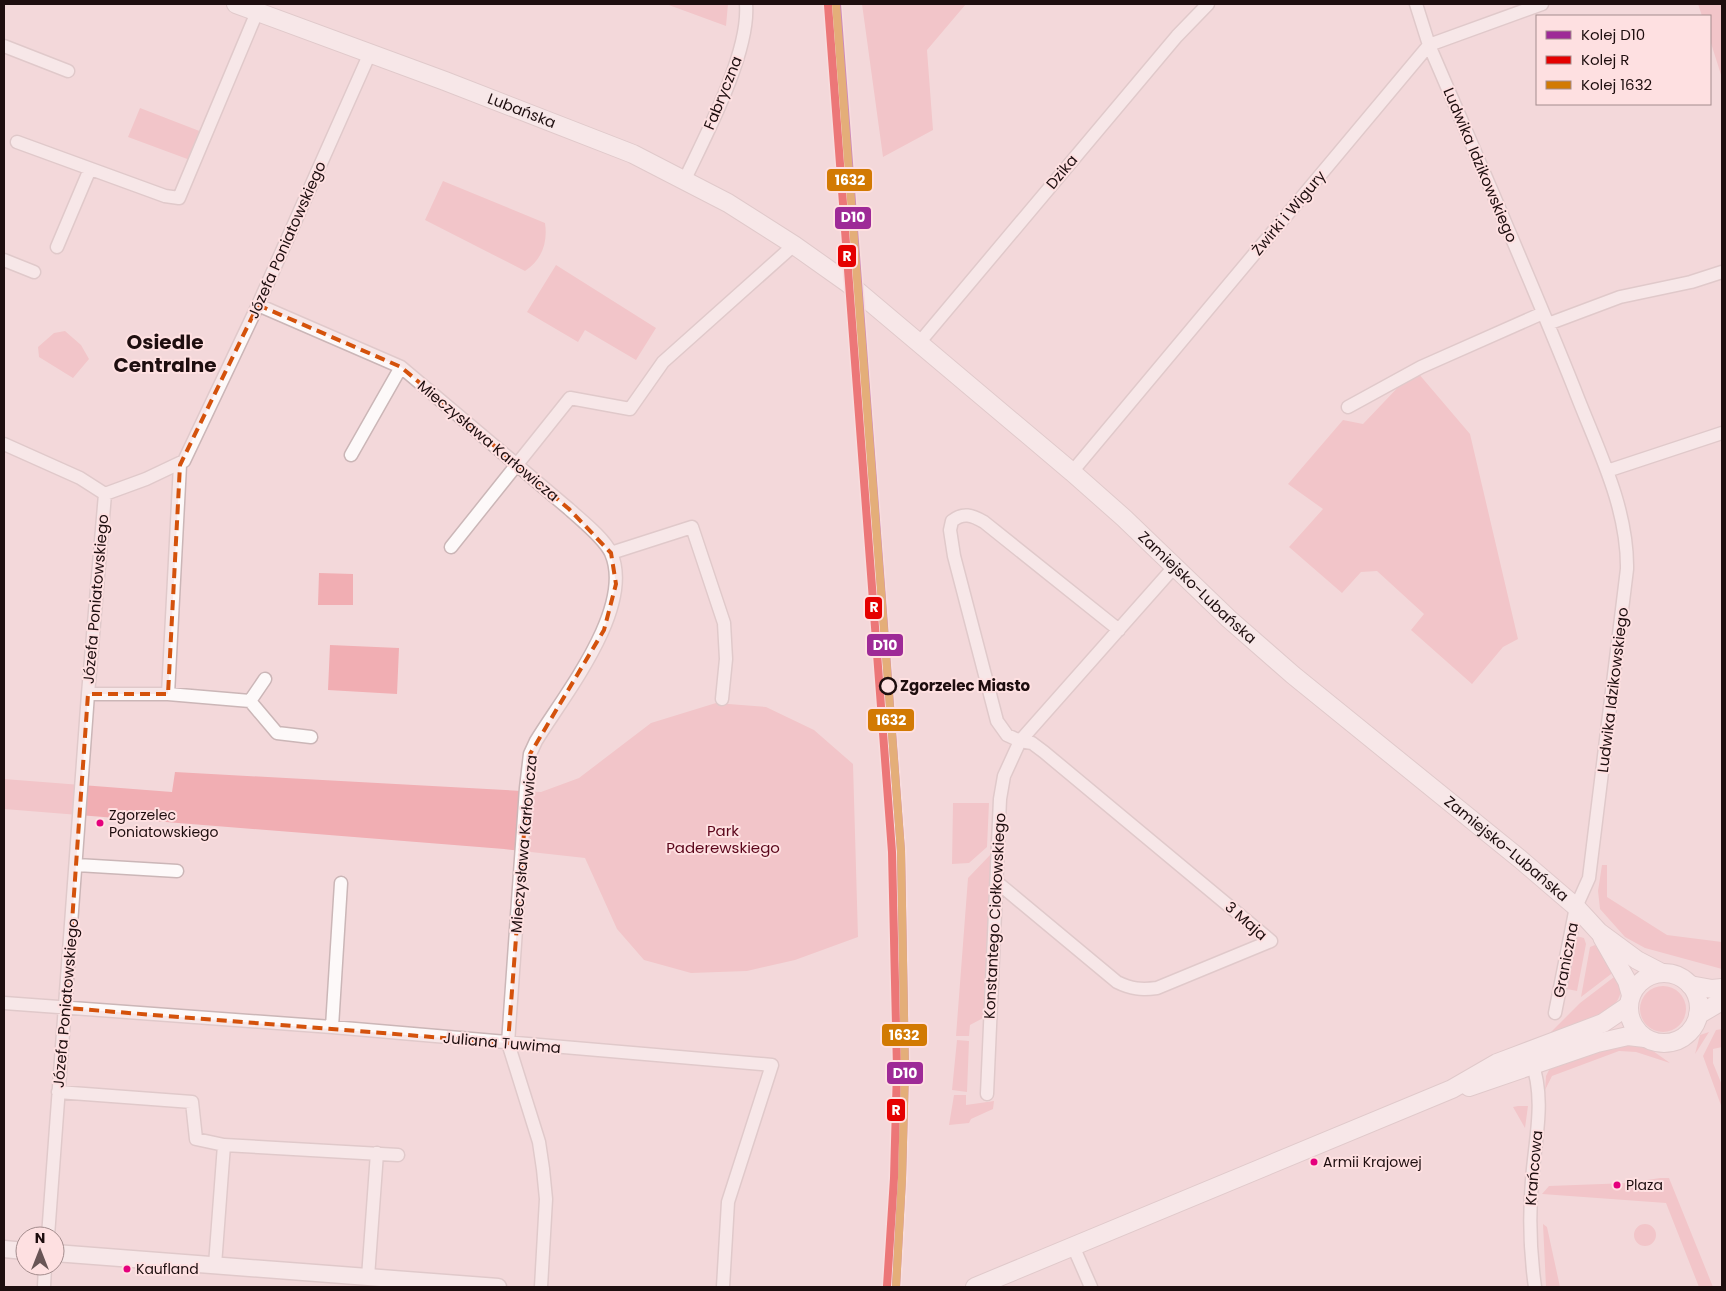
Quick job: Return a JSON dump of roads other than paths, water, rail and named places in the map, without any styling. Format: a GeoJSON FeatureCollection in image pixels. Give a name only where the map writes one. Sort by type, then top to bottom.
{"type":"FeatureCollection","features":[{"type":"Feature","properties":{"kind":"main road","name":"Lubańska"},"geometry":{"type":"LineString","coordinates":[[236,4],[598,140],[685,179],[728,203],[794,245]]}},
{"type":"Feature","properties":{"kind":"main road","name":"Zamiejsko-Lubańska"},"geometry":{"type":"LineString","coordinates":[[794,245],[849,284],[1072,472],[1176,566],[1229,619],[1294,675],[1437,790],[1576,908],[1599,932],[1637,960],[1662,973]]}},
{"type":"Feature","properties":{"kind":"main road","name":"Zamiejsko-Lubańska"},"geometry":{"type":"LineString","coordinates":[[1599,932],[1626,981],[1630,1001]]}},
{"type":"Feature","properties":{"kind":"main road"},"geometry":{"type":"LineString","coordinates":[[1645,1038],[1635,1028],[1630,1017],[1630,1001],[1636,986],[1644,978],[1662,973],[1674,974],[1690,985],[1712,989],[1722,988]]}},
{"type":"Feature","properties":{"kind":"main road"},"geometry":{"type":"LineString","coordinates":[[975,1287],[1452,1089],[1476,1074],[1530,1057],[1628,1036],[1645,1038],[1654,1042],[1674,1041],[1692,1029],[1698,1015],[1698,1001],[1690,985]]}},
{"type":"Feature","properties":{"kind":"main road"},"geometry":{"type":"LineString","coordinates":[[1530,1057],[1603,1023],[1630,1001]]}},
{"type":"Feature","properties":{"kind":"main road"},"geometry":{"type":"LineString","coordinates":[[1698,1015],[1722,1001]]}},
{"type":"Feature","properties":{"kind":"street","name":"Fabryczna"},"geometry":{"type":"LineString","coordinates":[[685,179],[741,49],[747,15],[746,4]]}},
{"type":"Feature","properties":{"kind":"street","name":"Dzika"},"geometry":{"type":"LineString","coordinates":[[919,343],[1177,36],[1208,4]]}},
{"type":"Feature","properties":{"kind":"street","name":"Ludwika Idzikowskiego"},"geometry":{"type":"LineString","coordinates":[[1416,4],[1429,45],[1546,319],[1607,472],[1626,538],[1627,569],[1589,878],[1576,908]]}},
{"type":"Feature","properties":{"kind":"street"},"geometry":{"type":"LineString","coordinates":[[1429,45],[1542,4]]}},
{"type":"Feature","properties":{"kind":"street"},"geometry":{"type":"LineString","coordinates":[[17,142],[165,196],[179,198],[257,12]]}},
{"type":"Feature","properties":{"kind":"street","name":"Żwirki i Wigury"},"geometry":{"type":"LineString","coordinates":[[1072,472],[1429,45]]}},
{"type":"Feature","properties":{"kind":"street"},"geometry":{"type":"LineString","coordinates":[[4,46],[68,71]]}},
{"type":"Feature","properties":{"kind":"street","name":"Józefa Poniatowskiego"},"geometry":{"type":"LineString","coordinates":[[49,1226],[88,694],[105,494],[180,464],[192,447],[258,305],[370,54]]}},
{"type":"Feature","properties":{"kind":"street"},"geometry":{"type":"LineString","coordinates":[[57,247],[90,169]]}},
{"type":"Feature","properties":{"kind":"street"},"geometry":{"type":"LineString","coordinates":[[451,547],[570,398],[630,410],[663,362],[794,245]]}},
{"type":"Feature","properties":{"kind":"street"},"geometry":{"type":"LineString","coordinates":[[4,260],[34,272]]}},
{"type":"Feature","properties":{"kind":"street"},"geometry":{"type":"LineString","coordinates":[[1348,406],[1421,366],[1546,319],[1620,297],[1691,282],[1722,272]]}},
{"type":"Feature","properties":{"kind":"street","name":"Mieczysława Karłowicza"},"geometry":{"type":"LineString","coordinates":[[258,305],[401,367],[590,528],[611,553],[616,584],[614,601],[604,630],[536,741],[530,754],[508,1044],[539,1142],[543,1169],[546,1199],[541,1287]]}},
{"type":"Feature","properties":{"kind":"street"},"geometry":{"type":"LineString","coordinates":[[351,455],[401,367]]}},
{"type":"Feature","properties":{"kind":"street"},"geometry":{"type":"LineString","coordinates":[[1607,472],[1722,433]]}},
{"type":"Feature","properties":{"kind":"street"},"geometry":{"type":"LineString","coordinates":[[4,444],[80,478],[105,494]]}},
{"type":"Feature","properties":{"kind":"street"},"geometry":{"type":"LineString","coordinates":[[168,694],[180,464]]}},
{"type":"Feature","properties":{"kind":"street"},"geometry":{"type":"LineString","coordinates":[[1020,741],[1007,735],[997,721],[954,556],[950,530],[952,521],[965,514],[974,516],[984,522],[1119,630]]}},
{"type":"Feature","properties":{"kind":"street"},"geometry":{"type":"LineString","coordinates":[[611,553],[692,527],[724,623],[726,659],[722,699]]}},
{"type":"Feature","properties":{"kind":"street","name":"Konstantego Ciołkowskiego"},"geometry":{"type":"LineString","coordinates":[[988,1094],[1000,808],[1004,776],[1020,741],[1176,566]]}},
{"type":"Feature","properties":{"kind":"street"},"geometry":{"type":"LineString","coordinates":[[250,701],[265,679]]}},
{"type":"Feature","properties":{"kind":"street"},"geometry":{"type":"LineString","coordinates":[[88,694],[168,694],[250,701],[278,733],[311,737]]}},
{"type":"Feature","properties":{"kind":"street","name":"3 Maja"},"geometry":{"type":"LineString","coordinates":[[998,883],[1117,982],[1129,988],[1142,990],[1157,988],[1271,941],[1044,752],[1032,743],[1020,741]]}},
{"type":"Feature","properties":{"kind":"street"},"geometry":{"type":"LineString","coordinates":[[76,865],[177,871]]}},
{"type":"Feature","properties":{"kind":"street"},"geometry":{"type":"LineString","coordinates":[[332,1027],[341,883]]}},
{"type":"Feature","properties":{"kind":"street","name":"Graniczna"},"geometry":{"type":"LineString","coordinates":[[1555,1013],[1576,908]]}},
{"type":"Feature","properties":{"kind":"street","name":"Juliana Tuwima"},"geometry":{"type":"LineString","coordinates":[[4,1003],[332,1027],[508,1044],[772,1065],[728,1202],[723,1287]]}},
{"type":"Feature","properties":{"kind":"street","name":"Krańcowa"},"geometry":{"type":"LineString","coordinates":[[1530,1057],[1540,1102],[1530,1204],[1530,1241],[1535,1287]]}},
{"type":"Feature","properties":{"kind":"street"},"geometry":{"type":"LineString","coordinates":[[58,1092],[192,1102],[196,1139],[224,1145],[398,1155]]}},
{"type":"Feature","properties":{"kind":"street"},"geometry":{"type":"LineString","coordinates":[[215,1265],[224,1145]]}},
{"type":"Feature","properties":{"kind":"street"},"geometry":{"type":"LineString","coordinates":[[368,1277],[376,1153]]}},
{"type":"Feature","properties":{"kind":"street"},"geometry":{"type":"LineString","coordinates":[[1073,1246],[1091,1287]]}},
{"type":"Feature","properties":{"kind":"street"},"geometry":{"type":"LineString","coordinates":[[65,1254],[498,1287]]}},
{"type":"Feature","properties":{"kind":"rail line","name":"1632"},"geometry":{"type":"LineString","coordinates":[[836,4],[901,851],[905,1070],[902,1179],[896,1287]]}},
{"type":"Feature","properties":{"kind":"rail line","name":"D10"},"geometry":{"type":"LineString","coordinates":[[837,4],[901,851],[905,1069],[896,1287]]}},
{"type":"Feature","properties":{"kind":"rail line","name":"R"},"geometry":{"type":"LineString","coordinates":[[828,5],[892,852],[897,1069],[894,1178],[887,1286]]}},
{"type":"Feature","properties":{"kind":"place","name":"Zgorzelec Miasto"},"geometry":{"type":"Point","coordinates":[888,686]}},
{"type":"Feature","properties":{"kind":"place","name":"Zgorzelec Poniatowskiego"},"geometry":{"type":"Point","coordinates":[100,823]}},
{"type":"Feature","properties":{"kind":"place","name":"Armii Krajowej"},"geometry":{"type":"Point","coordinates":[1314,1162]}},
{"type":"Feature","properties":{"kind":"place","name":"Plaza"},"geometry":{"type":"Point","coordinates":[1617,1185]}},
{"type":"Feature","properties":{"kind":"place","name":"Kaufland"},"geometry":{"type":"Point","coordinates":[127,1269]}},
{"type":"Feature","properties":{"kind":"district","name":"Osiedle Centralne"},"geometry":{"type":"Point","coordinates":[165,354]}},
{"type":"Feature","properties":{"kind":"park label","name":"Park Paderewskiego"},"geometry":{"type":"Point","coordinates":[723,840]}}]}
